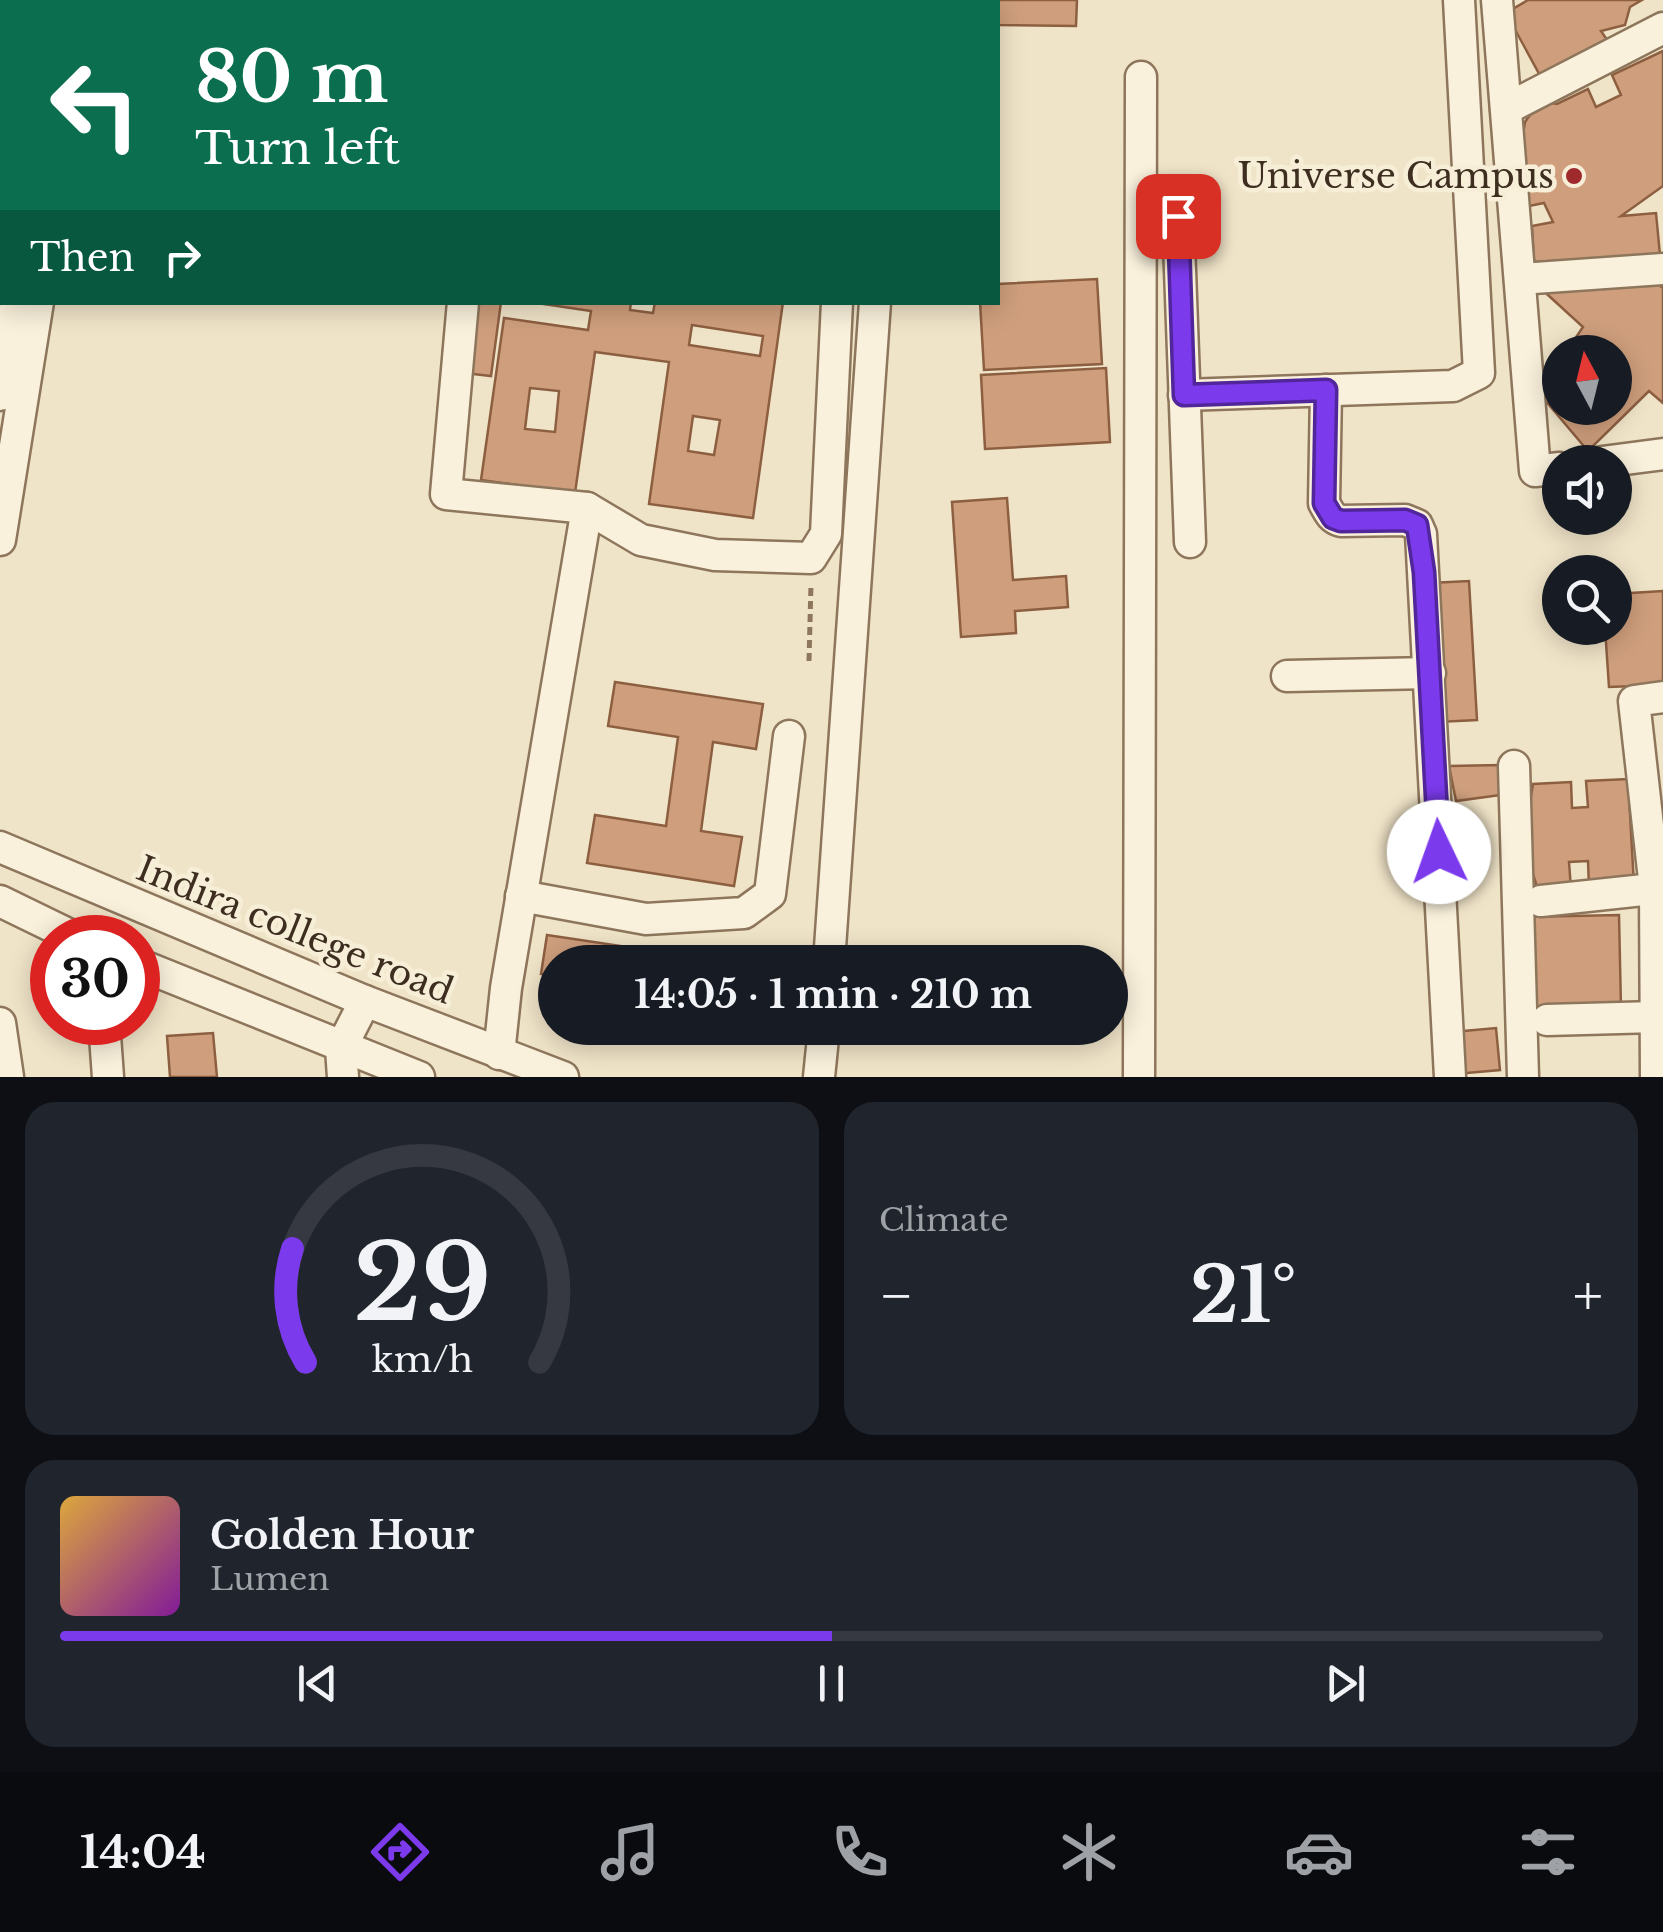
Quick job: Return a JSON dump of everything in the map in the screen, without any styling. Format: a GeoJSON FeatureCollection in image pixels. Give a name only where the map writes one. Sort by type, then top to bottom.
{"type":"FeatureCollection","features":[{"type":"Feature","properties":{"kind":"street"},"geometry":{"type":"LineString","coordinates":[[1184,395],[1453,386],[1479,373],[1459,0]]}},
{"type":"Feature","properties":{"kind":"street"},"geometry":{"type":"LineString","coordinates":[[1497,0],[1536,471],[1542,470]]}},
{"type":"Feature","properties":{"kind":"street"},"geometry":{"type":"LineString","coordinates":[[1506,109],[1663,28]]}},
{"type":"Feature","properties":{"kind":"street"},"geometry":{"type":"LineString","coordinates":[[1139,1077],[1140,78]]}},
{"type":"Feature","properties":{"kind":"street"},"geometry":{"type":"LineString","coordinates":[[1178,216],[1190,542]]}},
{"type":"Feature","properties":{"kind":"street"},"geometry":{"type":"LineString","coordinates":[[1520,279],[1663,269]]}},
{"type":"Feature","properties":{"kind":"street"},"geometry":{"type":"LineString","coordinates":[[0,395],[15,305]]}},
{"type":"Feature","properties":{"kind":"street"},"geometry":{"type":"LineString","coordinates":[[0,540],[37,305]]}},
{"type":"Feature","properties":{"kind":"street"},"geometry":{"type":"LineString","coordinates":[[463,305],[446,494],[587,508],[642,540],[715,556],[811,558],[826,534],[837,305]]}},
{"type":"Feature","properties":{"kind":"street"},"geometry":{"type":"LineString","coordinates":[[830,945],[876,305]]}},
{"type":"Feature","properties":{"kind":"street"},"geometry":{"type":"LineString","coordinates":[[1326,390],[1324,503],[1333,518],[1405,520],[1417,525],[1420,534],[1450,1077]]}},
{"type":"Feature","properties":{"kind":"street"},"geometry":{"type":"LineString","coordinates":[[1632,458],[1663,454]]}},
{"type":"Feature","properties":{"kind":"street"},"geometry":{"type":"LineString","coordinates":[[498,1054],[587,508]]}},
{"type":"Feature","properties":{"kind":"street"},"geometry":{"type":"LineString","coordinates":[[1287,676],[1430,673]]}},
{"type":"Feature","properties":{"kind":"street"},"geometry":{"type":"LineString","coordinates":[[1656,1077],[1659,888],[1634,701],[1663,698]]}},
{"type":"Feature","properties":{"kind":"street"},"geometry":{"type":"LineString","coordinates":[[521,896],[646,919],[744,913],[770,894],[789,736]]}},
{"type":"Feature","properties":{"kind":"street"},"geometry":{"type":"LineString","coordinates":[[1514,766],[1523,1077]]}},
{"type":"Feature","properties":{"kind":"street","name":"Indira college road"},"geometry":{"type":"LineString","coordinates":[[0,847],[365,1000],[563,1077]]}},
{"type":"Feature","properties":{"kind":"street"},"geometry":{"type":"LineString","coordinates":[[1541,901],[1659,888]]}},
{"type":"Feature","properties":{"kind":"street"},"geometry":{"type":"LineString","coordinates":[[0,900],[30,915]]}},
{"type":"Feature","properties":{"kind":"street"},"geometry":{"type":"LineString","coordinates":[[160,975],[342,1062],[419,1077]]}},
{"type":"Feature","properties":{"kind":"street"},"geometry":{"type":"LineString","coordinates":[[342,1062],[365,1000]]}},
{"type":"Feature","properties":{"kind":"street"},"geometry":{"type":"LineString","coordinates":[[1547,1020],[1656,1016]]}},
{"type":"Feature","properties":{"kind":"street"},"geometry":{"type":"LineString","coordinates":[[0,1024],[8,1077]]}},
{"type":"Feature","properties":{"kind":"street"},"geometry":{"type":"LineString","coordinates":[[106,1045],[108,1077]]}},
{"type":"Feature","properties":{"kind":"street"},"geometry":{"type":"LineString","coordinates":[[819,1077],[822,1045]]}},
{"type":"Feature","properties":{"kind":"path"},"geometry":{"type":"LineString","coordinates":[[809,661],[811,558]]}},
{"type":"Feature","properties":{"kind":"building"},"geometry":{"type":"Polygon","coordinates":[[[1000,0],[1077,0],[1076,26],[1000,25],[1000,0]]]}},
{"type":"Feature","properties":{"kind":"building"},"geometry":{"type":"Polygon","coordinates":[[[1528,0],[1642,0],[1630,7],[1625,25],[1601,31],[1610,44],[1543,81],[1506,13],[1528,0]]]}},
{"type":"Feature","properties":{"kind":"building"},"geometry":{"type":"Polygon","coordinates":[[[1663,51],[1663,186],[1621,216],[1656,213],[1660,255],[1534,262],[1532,226],[1553,222],[1544,203],[1529,206],[1522,141],[1525,122],[1545,102],[1557,104],[1588,89],[1596,107],[1621,95],[1612,75],[1663,51]]]}},
{"type":"Feature","properties":{"kind":"building"},"geometry":{"type":"Polygon","coordinates":[[[1097,279],[1102,364],[984,370],[980,305],[1000,305],[1000,284],[1097,279]]]}},
{"type":"Feature","properties":{"kind":"building"},"geometry":{"type":"Polygon","coordinates":[[[1653,280],[1663,288],[1663,403],[1649,391],[1632,408],[1632,335],[1578,335],[1583,327],[1537,285],[1653,280]]]}},
{"type":"Feature","properties":{"kind":"building"},"geometry":{"type":"Polygon","coordinates":[[[473,305],[501,305],[491,376],[464,373],[473,305]]]}},
{"type":"Feature","properties":{"kind":"building"},"geometry":{"type":"Polygon","coordinates":[[[550,305],[631,305],[630,310],[653,313],[654,305],[783,305],[753,518],[649,504],[669,362],[595,352],[575,493],[481,480],[504,318],[588,330],[591,311],[550,305]],[[692,325],[689,345],[760,356],[763,336],[692,325]],[[530,388],[525,429],[555,432],[559,391],[530,388]],[[693,416],[688,451],[714,455],[720,420],[693,416]]]}},
{"type":"Feature","properties":{"kind":"building"},"geometry":{"type":"Polygon","coordinates":[[[1106,368],[1110,442],[985,449],[981,375],[1106,368]]]}},
{"type":"Feature","properties":{"kind":"building"},"geometry":{"type":"Polygon","coordinates":[[[1566,425],[1614,425],[1594,445],[1583,445],[1566,425]]]}},
{"type":"Feature","properties":{"kind":"building"},"geometry":{"type":"Polygon","coordinates":[[[1007,498],[1013,580],[1066,576],[1068,607],[1015,611],[1016,633],[961,637],[952,502],[1007,498]]]}},
{"type":"Feature","properties":{"kind":"building"},"geometry":{"type":"Polygon","coordinates":[[[1469,581],[1477,720],[1438,722],[1430,583],[1469,581]]]}},
{"type":"Feature","properties":{"kind":"building"},"geometry":{"type":"Polygon","coordinates":[[[1663,591],[1663,685],[1609,687],[1606,645],[1632,645],[1632,593],[1663,591]]]}},
{"type":"Feature","properties":{"kind":"building"},"geometry":{"type":"Polygon","coordinates":[[[615,682],[763,704],[756,749],[713,742],[701,831],[742,837],[734,886],[587,863],[595,815],[666,826],[678,737],[608,726],[615,682]]]}},
{"type":"Feature","properties":{"kind":"building"},"geometry":{"type":"Polygon","coordinates":[[[1502,765],[1508,794],[1456,801],[1449,766],[1502,765]]]}},
{"type":"Feature","properties":{"kind":"building"},"geometry":{"type":"Polygon","coordinates":[[[1628,779],[1634,885],[1589,888],[1588,861],[1569,862],[1571,889],[1538,890],[1523,843],[1533,784],[1571,782],[1572,808],[1588,807],[1586,781],[1628,779]]]}},
{"type":"Feature","properties":{"kind":"building"},"geometry":{"type":"Polygon","coordinates":[[[1619,915],[1621,1008],[1527,1010],[1525,917],[1619,915]]]}},
{"type":"Feature","properties":{"kind":"building"},"geometry":{"type":"Polygon","coordinates":[[[547,935],[614,945],[545,945],[547,935]]]}},
{"type":"Feature","properties":{"kind":"building"},"geometry":{"type":"Polygon","coordinates":[[[1496,1028],[1500,1070],[1456,1074],[1453,1032],[1496,1028]]]}},
{"type":"Feature","properties":{"kind":"building"},"geometry":{"type":"Polygon","coordinates":[[[213,1033],[217,1077],[170,1077],[167,1036],[213,1033]]]}},
{"type":"Feature","properties":{"kind":"place","name":"Universe Campus"},"geometry":{"type":"Point","coordinates":[1574,176]}},
{"type":"Feature","properties":{"kind":"route"},"geometry":{"type":"LineString","coordinates":[[1178,216],[1184,395],[1326,390],[1324,503],[1333,518],[1405,520],[1417,525],[1424,572],[1439,852]]}}]}
